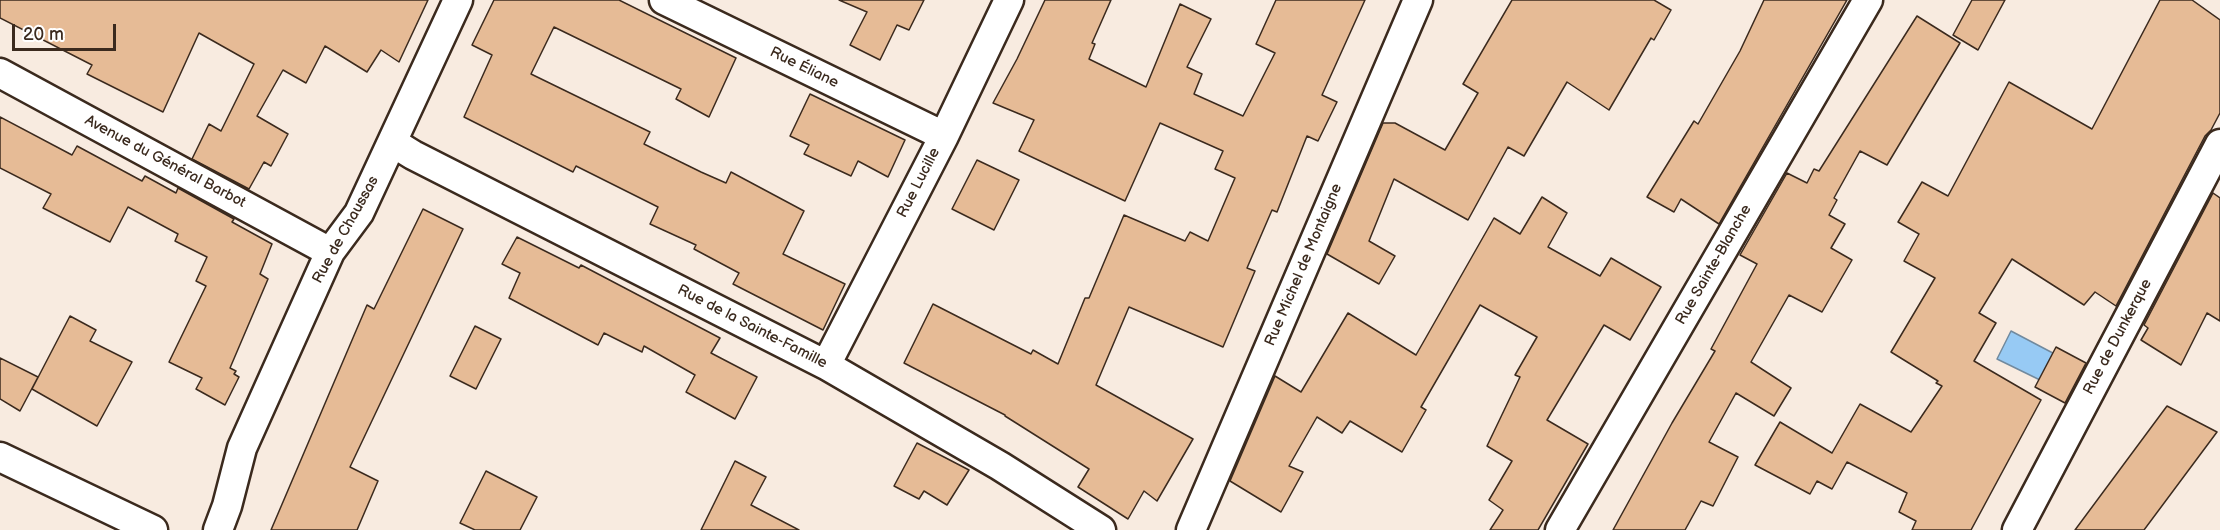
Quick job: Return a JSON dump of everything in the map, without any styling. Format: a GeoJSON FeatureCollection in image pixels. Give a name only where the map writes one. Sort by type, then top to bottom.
{"type":"FeatureCollection","features":[{"type":"Feature","properties":{"kind":"street","name":"Rue de Chaussas"},"geometry":{"type":"LineString","coordinates":[[218,530],[227,507],[242,448],[330,252],[359,213],[458,0]]}},
{"type":"Feature","properties":{"kind":"street","name":"Rue Éliane"},"geometry":{"type":"LineString","coordinates":[[664,0],[944,136]]}},
{"type":"Feature","properties":{"kind":"street","name":"Rue Lucille"},"geometry":{"type":"LineString","coordinates":[[826,365],[944,136],[1010,0]]}},
{"type":"Feature","properties":{"kind":"street","name":"Rue Michel de Montaigne"},"geometry":{"type":"LineString","coordinates":[[1191,530],[1418,0]]}},
{"type":"Feature","properties":{"kind":"street","name":"Rue Sainte-Blanche"},"geometry":{"type":"LineString","coordinates":[[1560,530],[1868,0]]}},
{"type":"Feature","properties":{"kind":"street","name":"Avenue du Général Barbot"},"geometry":{"type":"LineString","coordinates":[[0,73],[330,252]]}},
{"type":"Feature","properties":{"kind":"street","name":"Rue de la Sainte-Famille"},"geometry":{"type":"LineString","coordinates":[[392,142],[826,365],[1000,466],[1101,530]]}},
{"type":"Feature","properties":{"kind":"street","name":"Rue de Dunkerque"},"geometry":{"type":"LineString","coordinates":[[2017,530],[2220,144]]}},
{"type":"Feature","properties":{"kind":"street"},"geometry":{"type":"LineString","coordinates":[[0,457],[153,530]]}},
{"type":"Feature","properties":{"kind":"water"},"geometry":{"type":"Polygon","coordinates":[[[2011,331],[2068,361],[2040,380],[1997,359],[2011,331]]]}},
{"type":"Feature","properties":{"kind":"building"},"geometry":{"type":"Polygon","coordinates":[[[0,0],[428,0],[399,62],[381,50],[367,72],[325,46],[306,83],[283,70],[257,116],[288,134],[271,166],[264,162],[249,189],[192,159],[209,124],[221,131],[254,64],[199,33],[163,112],[87,74],[92,65],[0,18],[0,0]]]}},
{"type":"Feature","properties":{"kind":"building"},"geometry":{"type":"Polygon","coordinates":[[[494,0],[619,0],[736,58],[709,117],[676,99],[681,89],[554,27],[531,74],[650,132],[644,144],[726,183],[731,172],[804,211],[783,254],[845,284],[823,330],[733,284],[739,273],[694,249],[696,245],[650,224],[658,207],[576,166],[573,172],[464,117],[492,55],[472,45],[494,0]]]}},
{"type":"Feature","properties":{"kind":"building"},"geometry":{"type":"Polygon","coordinates":[[[839,0],[924,0],[909,30],[897,25],[880,60],[850,45],[867,12],[839,0]]]}},
{"type":"Feature","properties":{"kind":"building"},"geometry":{"type":"Polygon","coordinates":[[[1045,0],[1111,0],[1092,43],[1095,44],[1089,59],[1146,87],[1180,4],[1211,19],[1187,67],[1202,74],[1194,94],[1243,116],[1275,53],[1256,44],[1276,0],[1365,0],[1322,95],[1337,102],[1318,141],[1307,136],[1277,212],[1272,210],[1247,268],[1255,271],[1223,347],[1129,307],[1096,385],[1193,439],[1157,501],[1144,491],[1128,519],[1078,487],[1089,469],[1005,415],[904,363],[933,304],[1031,354],[1033,350],[1058,364],[1085,298],[1089,298],[1124,215],[1185,241],[1190,232],[1208,241],[1235,178],[1215,169],[1223,151],[1160,123],[1125,201],[1019,151],[1034,120],[993,103],[1045,0]]]}},
{"type":"Feature","properties":{"kind":"building"},"geometry":{"type":"Polygon","coordinates":[[[1512,0],[1654,0],[1671,10],[1654,40],[1651,38],[1609,110],[1567,82],[1524,156],[1508,147],[1468,220],[1394,179],[1369,241],[1395,256],[1379,284],[1327,254],[1383,123],[1395,123],[1445,150],[1478,93],[1463,84],[1512,0]]]}},
{"type":"Feature","properties":{"kind":"building"},"geometry":{"type":"Polygon","coordinates":[[[1764,0],[1847,0],[1719,224],[1681,199],[1674,212],[1647,197],[1694,121],[1698,124],[1740,51],[1764,0]]]}},
{"type":"Feature","properties":{"kind":"building"},"geometry":{"type":"Polygon","coordinates":[[[1972,0],[2005,0],[1978,50],[1953,35],[1972,0]]]}},
{"type":"Feature","properties":{"kind":"building"},"geometry":{"type":"Polygon","coordinates":[[[2160,0],[2192,0],[2220,20],[2220,113],[2205,136],[2116,306],[2095,292],[2084,305],[2012,259],[1979,313],[1996,323],[1974,361],[2041,400],[1971,530],[1912,530],[1916,521],[1899,512],[1907,493],[1847,462],[1832,489],[1817,481],[1810,494],[1755,465],[1780,422],[1832,453],[1860,404],[1911,432],[1942,386],[1936,383],[1938,381],[1891,352],[1935,278],[1904,261],[1919,234],[1898,222],[1922,182],[1948,196],[2009,82],[2092,129],[2160,0]]]}},
{"type":"Feature","properties":{"kind":"building"},"geometry":{"type":"Polygon","coordinates":[[[1917,16],[1960,43],[1887,165],[1860,151],[1834,198],[1837,200],[1829,215],[1845,224],[1831,248],[1852,260],[1822,312],[1789,295],[1751,362],[1791,388],[1774,416],[1736,393],[1709,442],[1738,457],[1713,506],[1701,501],[1685,530],[1613,530],[1715,351],[1711,349],[1757,264],[1740,255],[1787,173],[1807,183],[1814,169],[1819,171],[1917,16]]]}},
{"type":"Feature","properties":{"kind":"building"},"geometry":{"type":"Polygon","coordinates":[[[810,94],[905,140],[888,177],[858,161],[851,176],[804,154],[809,145],[790,136],[810,94]]]}},
{"type":"Feature","properties":{"kind":"building"},"geometry":{"type":"Polygon","coordinates":[[[0,117],[72,155],[77,146],[142,181],[145,176],[176,193],[178,188],[234,219],[232,222],[272,244],[260,274],[268,279],[230,368],[236,371],[234,374],[239,377],[225,405],[196,389],[202,378],[169,362],[206,286],[196,281],[207,257],[175,241],[178,234],[128,207],[110,242],[43,208],[51,194],[0,168],[0,117]]]}},
{"type":"Feature","properties":{"kind":"building"},"geometry":{"type":"Polygon","coordinates":[[[977,160],[1019,180],[994,230],[952,209],[977,160]]]}},
{"type":"Feature","properties":{"kind":"building"},"geometry":{"type":"Polygon","coordinates":[[[2213,193],[2220,198],[2220,321],[2207,313],[2181,365],[2141,340],[2148,328],[2144,325],[2213,193]]]}},
{"type":"Feature","properties":{"kind":"building"},"geometry":{"type":"Polygon","coordinates":[[[1542,197],[1567,213],[1548,247],[1600,276],[1611,258],[1661,287],[1630,340],[1604,325],[1547,420],[1588,444],[1538,530],[1490,530],[1503,510],[1489,500],[1512,461],[1487,446],[1520,377],[1515,375],[1537,337],[1480,305],[1421,407],[1426,410],[1402,452],[1350,421],[1342,433],[1317,417],[1289,466],[1303,472],[1281,512],[1230,481],[1275,376],[1301,392],[1348,313],[1416,355],[1494,218],[1520,234],[1542,197]]]}},
{"type":"Feature","properties":{"kind":"building"},"geometry":{"type":"Polygon","coordinates":[[[423,209],[463,229],[350,467],[378,481],[357,530],[271,530],[367,305],[374,309],[423,209]]]}},
{"type":"Feature","properties":{"kind":"building"},"geometry":{"type":"Polygon","coordinates":[[[517,237],[579,268],[581,265],[720,338],[711,353],[757,377],[735,419],[686,392],[695,375],[644,346],[642,352],[604,333],[598,345],[509,298],[520,273],[502,264],[517,237]]]}},
{"type":"Feature","properties":{"kind":"building"},"geometry":{"type":"Polygon","coordinates":[[[70,316],[96,330],[90,341],[132,362],[97,426],[32,389],[70,316]]]}},
{"type":"Feature","properties":{"kind":"building"},"geometry":{"type":"Polygon","coordinates":[[[475,326],[501,339],[476,389],[450,376],[475,326]]]}},
{"type":"Feature","properties":{"kind":"building"},"geometry":{"type":"Polygon","coordinates":[[[2056,347],[2086,363],[2065,403],[2035,387],[2056,347]]]}},
{"type":"Feature","properties":{"kind":"building"},"geometry":{"type":"Polygon","coordinates":[[[0,358],[38,377],[20,411],[0,399],[0,358]]]}},
{"type":"Feature","properties":{"kind":"building"},"geometry":{"type":"Polygon","coordinates":[[[2167,406],[2217,432],[2144,530],[2075,530],[2167,406]]]}},
{"type":"Feature","properties":{"kind":"building"},"geometry":{"type":"Polygon","coordinates":[[[917,443],[969,470],[947,505],[924,491],[919,499],[894,486],[917,443]]]}},
{"type":"Feature","properties":{"kind":"building"},"geometry":{"type":"Polygon","coordinates":[[[735,461],[766,477],[751,505],[799,530],[701,530],[735,461]]]}},
{"type":"Feature","properties":{"kind":"building"},"geometry":{"type":"Polygon","coordinates":[[[486,471],[537,497],[520,530],[475,530],[460,523],[486,471]]]}}]}
